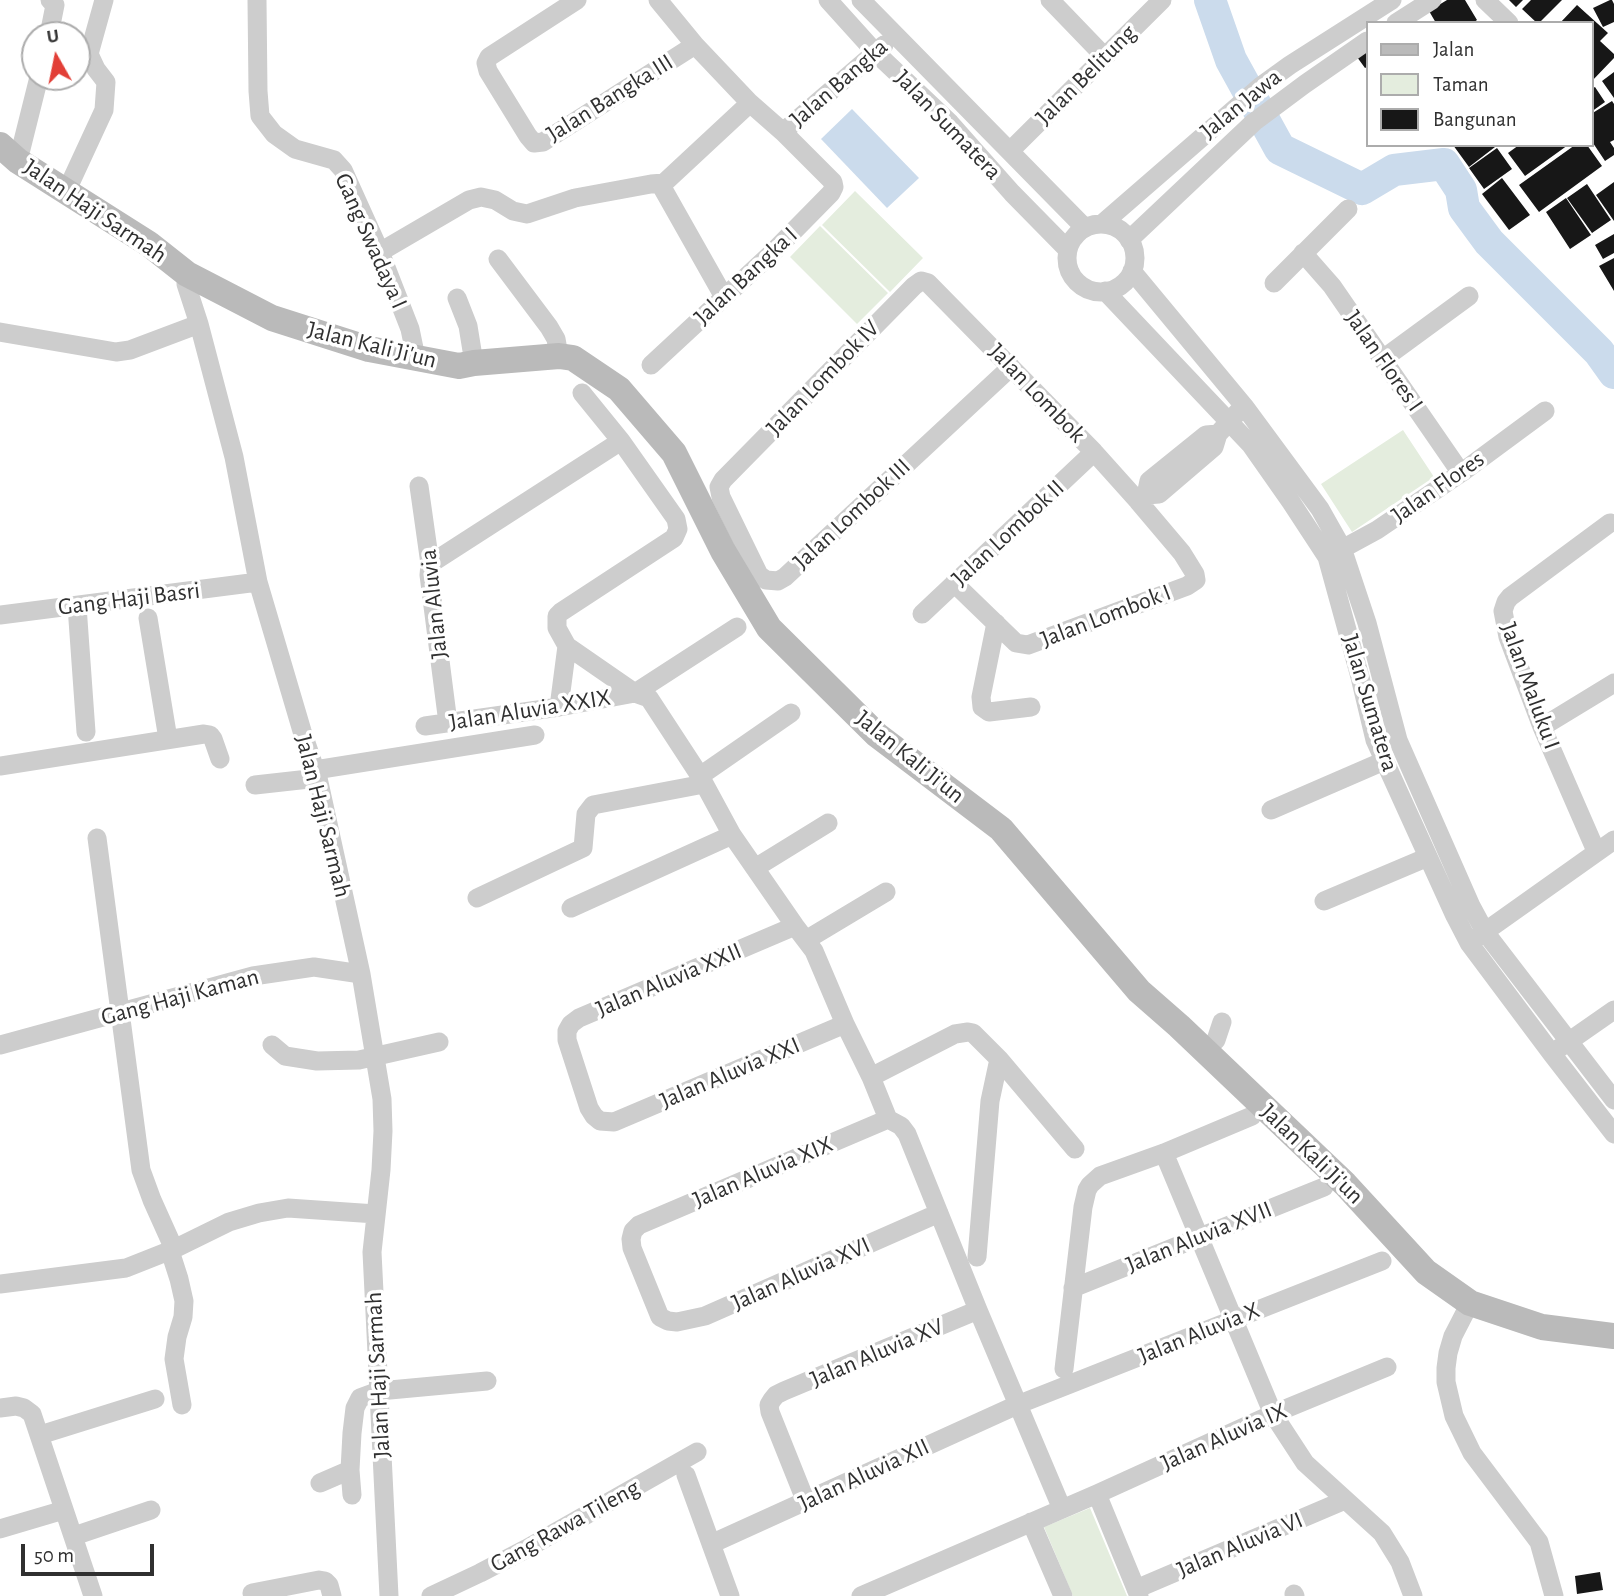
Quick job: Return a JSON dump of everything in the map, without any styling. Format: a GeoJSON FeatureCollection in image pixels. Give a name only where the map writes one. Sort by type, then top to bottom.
{"type":"FeatureCollection","features":[{"type":"Feature","properties":{"kind":"street"},"geometry":{"type":"LineString","coordinates":[[50,0],[55,5],[52,21]]}},
{"type":"Feature","properties":{"kind":"street"},"geometry":{"type":"LineString","coordinates":[[67,190],[104,110],[106,82],[89,54],[104,0]]}},
{"type":"Feature","properties":{"kind":"street","name":"Gang Swadaya I"},"geometry":{"type":"LineString","coordinates":[[257,0],[260,116],[274,134],[295,149],[334,160],[343,170],[380,252],[410,329],[416,358]]}},
{"type":"Feature","properties":{"kind":"street","name":"Jalan Bangka III"},"geometry":{"type":"LineString","coordinates":[[577,0],[489,57],[486,62],[488,71],[532,142],[543,142],[695,45]]}},
{"type":"Feature","properties":{"kind":"street","name":"Jalan Bangka"},"geometry":{"type":"LineString","coordinates":[[658,0],[695,45],[750,103],[833,183]]}},
{"type":"Feature","properties":{"kind":"street","name":"Jalan Sumatera"},"geometry":{"type":"LineString","coordinates":[[828,0],[875,52],[950,123],[1012,193],[1068,250]]}},
{"type":"Feature","properties":{"kind":"street","name":"Jalan Sumatera"},"geometry":{"type":"LineString","coordinates":[[861,0],[1010,150],[1093,226]]}},
{"type":"Feature","properties":{"kind":"street"},"geometry":{"type":"LineString","coordinates":[[1050,0],[1104,56]]}},
{"type":"Feature","properties":{"kind":"street","name":"Jalan Belitung"},"geometry":{"type":"LineString","coordinates":[[1010,150],[1162,0]]}},
{"type":"Feature","properties":{"kind":"street","name":"Jalan Jawa"},"geometry":{"type":"LineString","coordinates":[[1093,226],[1240,102],[1392,0]]}},
{"type":"Feature","properties":{"kind":"street"},"geometry":{"type":"LineString","coordinates":[[1399,21],[1432,0]]}},
{"type":"Feature","properties":{"kind":"street"},"geometry":{"type":"LineString","coordinates":[[1485,0],[1507,21]]}},
{"type":"Feature","properties":{"kind":"street","name":"Jalan Bangka"},"geometry":{"type":"LineString","coordinates":[[783,132],[895,35]]}},
{"type":"Feature","properties":{"kind":"street","name":"Jalan Jawa"},"geometry":{"type":"LineString","coordinates":[[1129,240],[1254,122],[1366,42]]}},
{"type":"Feature","properties":{"kind":"street"},"geometry":{"type":"LineString","coordinates":[[1268,81],[1285,98]]}},
{"type":"Feature","properties":{"kind":"street"},"geometry":{"type":"LineString","coordinates":[[9,153],[33,91]]}},
{"type":"Feature","properties":{"kind":"street"},"geometry":{"type":"LineString","coordinates":[[724,297],[663,189],[664,183],[750,103]]}},
{"type":"Feature","properties":{"kind":"street","name":"Jalan Haji Sarmah"},"geometry":{"type":"LineString","coordinates":[[9,153],[149,244],[187,274],[186,284],[200,324],[234,457],[258,582],[316,774],[361,974],[382,1099],[383,1131],[372,1252],[389,1596]]}},
{"type":"Feature","properties":{"kind":"street"},"geometry":{"type":"LineString","coordinates":[[380,252],[469,200],[481,197],[527,214],[575,198],[664,183]]}},
{"type":"Feature","properties":{"kind":"street","name":"Jalan Bangka I"},"geometry":{"type":"LineString","coordinates":[[651,365],[773,252],[831,192],[833,183]]}},
{"type":"Feature","properties":{"kind":"street"},"geometry":{"type":"LineString","coordinates":[[1274,283],[1349,209]]}},
{"type":"Feature","properties":{"kind":"street"},"geometry":{"type":"LineString","coordinates":[[1093,226],[1118,229],[1129,240],[1135,255],[1132,271],[1121,285],[1113,289],[1087,289],[1072,277],[1068,269],[1068,250],[1077,234],[1093,226]]}},
{"type":"Feature","properties":{"kind":"street","name":"Jalan Flores I"},"geometry":{"type":"LineString","coordinates":[[1303,253],[1332,286],[1461,473]]}},
{"type":"Feature","properties":{"kind":"street"},"geometry":{"type":"LineString","coordinates":[[498,258],[556,339],[559,356]]}},
{"type":"Feature","properties":{"kind":"street","name":"Jalan Sumatera"},"geometry":{"type":"LineString","coordinates":[[1132,271],[1244,406],[1320,509],[1335,553],[1367,623],[1398,740],[1450,860],[1477,937],[1552,1054],[1614,1134]]}},
{"type":"Feature","properties":{"kind":"street","name":"Jalan Kali Ji'un"},"geometry":{"type":"LineString","coordinates":[[187,274],[272,318],[369,349],[459,366],[559,356],[573,358],[619,389],[674,453],[723,551],[769,628],[877,735],[1001,829],[1139,991],[1345,1184],[1426,1272],[1470,1303],[1542,1327],[1614,1336]]}},
{"type":"Feature","properties":{"kind":"street","name":"Jalan Lombok IV"},"geometry":{"type":"LineString","coordinates":[[719,487],[914,285],[925,281],[934,287]]}},
{"type":"Feature","properties":{"kind":"street","name":"Jalan Lombok"},"geometry":{"type":"LineString","coordinates":[[934,287],[1142,498],[1182,553],[1196,580]]}},
{"type":"Feature","properties":{"kind":"street","name":"Jalan Sumatera"},"geometry":{"type":"LineString","coordinates":[[1105,291],[1224,428],[1251,445],[1335,553],[1375,740],[1455,916],[1477,937],[1569,1042],[1614,1100]]}},
{"type":"Feature","properties":{"kind":"street"},"geometry":{"type":"LineString","coordinates":[[1383,359],[1469,296]]}},
{"type":"Feature","properties":{"kind":"street"},"geometry":{"type":"LineString","coordinates":[[457,298],[468,326],[474,363]]}},
{"type":"Feature","properties":{"kind":"street"},"geometry":{"type":"LineString","coordinates":[[0,332],[116,352],[130,350],[200,324]]}},
{"type":"Feature","properties":{"kind":"street","name":"Jalan Lombok III"},"geometry":{"type":"LineString","coordinates":[[719,487],[721,497],[759,575],[766,580],[778,580],[785,577],[1011,367]]}},
{"type":"Feature","properties":{"kind":"street"},"geometry":{"type":"LineString","coordinates":[[582,393],[621,441],[676,519],[677,535],[561,612],[557,616],[557,628],[568,646],[635,693],[649,698],[702,780],[732,835],[814,951],[888,1119],[901,1126],[907,1134],[1062,1509]]}},
{"type":"Feature","properties":{"kind":"street"},"geometry":{"type":"LineString","coordinates":[[1142,498],[1149,481],[1206,435],[1224,428],[1244,406]]}},
{"type":"Feature","properties":{"kind":"street","name":"Jalan Flores"},"geometry":{"type":"LineString","coordinates":[[1335,553],[1377,530],[1545,411]]}},
{"type":"Feature","properties":{"kind":"street"},"geometry":{"type":"LineString","coordinates":[[430,565],[621,441]]}},
{"type":"Feature","properties":{"kind":"street","name":"Jalan Lombok II"},"geometry":{"type":"LineString","coordinates":[[922,614],[1094,452]]}},
{"type":"Feature","properties":{"kind":"street","name":"Jalan Aluvia"},"geometry":{"type":"LineString","coordinates":[[419,486],[448,723]]}},
{"type":"Feature","properties":{"kind":"street","name":"Jalan Maluku I"},"geometry":{"type":"LineString","coordinates":[[1597,851],[1542,727],[1508,637],[1504,607],[1510,597],[1611,523]]}},
{"type":"Feature","properties":{"kind":"street","name":"Jalan Lombok I"},"geometry":{"type":"LineString","coordinates":[[954,583],[1016,643],[1028,645],[1188,586],[1196,580]]}},
{"type":"Feature","properties":{"kind":"street","name":"Gang Haji Basri"},"geometry":{"type":"LineString","coordinates":[[0,615],[258,582]]}},
{"type":"Feature","properties":{"kind":"street"},"geometry":{"type":"LineString","coordinates":[[77,606],[86,733]]}},
{"type":"Feature","properties":{"kind":"street"},"geometry":{"type":"LineString","coordinates":[[148,618],[168,739]]}},
{"type":"Feature","properties":{"kind":"street"},"geometry":{"type":"LineString","coordinates":[[996,623],[981,697],[982,707],[989,712],[1031,707]]}},
{"type":"Feature","properties":{"kind":"street"},"geometry":{"type":"LineString","coordinates":[[635,693],[737,627]]}},
{"type":"Feature","properties":{"kind":"street"},"geometry":{"type":"LineString","coordinates":[[559,708],[568,646]]}},
{"type":"Feature","properties":{"kind":"street"},"geometry":{"type":"LineString","coordinates":[[1542,727],[1614,683]]}},
{"type":"Feature","properties":{"kind":"street","name":"Jalan Aluvia XXIX"},"geometry":{"type":"LineString","coordinates":[[425,726],[559,708],[635,693]]}},
{"type":"Feature","properties":{"kind":"street"},"geometry":{"type":"LineString","coordinates":[[477,898],[583,848],[586,814],[593,804],[702,780],[792,713]]}},
{"type":"Feature","properties":{"kind":"street"},"geometry":{"type":"LineString","coordinates":[[0,766],[168,739],[210,735],[220,759]]}},
{"type":"Feature","properties":{"kind":"street"},"geometry":{"type":"LineString","coordinates":[[255,785],[535,735]]}},
{"type":"Feature","properties":{"kind":"street"},"geometry":{"type":"LineString","coordinates":[[1271,810],[1384,761]]}},
{"type":"Feature","properties":{"kind":"street"},"geometry":{"type":"LineString","coordinates":[[755,868],[828,823]]}},
{"type":"Feature","properties":{"kind":"street"},"geometry":{"type":"LineString","coordinates":[[570,908],[732,835]]}},
{"type":"Feature","properties":{"kind":"street"},"geometry":{"type":"LineString","coordinates":[[97,838],[141,1170],[172,1250],[184,1301],[174,1359],[182,1405]]}},
{"type":"Feature","properties":{"kind":"street"},"geometry":{"type":"LineString","coordinates":[[1477,937],[1614,840]]}},
{"type":"Feature","properties":{"kind":"street"},"geometry":{"type":"LineString","coordinates":[[1324,901],[1428,857]]}},
{"type":"Feature","properties":{"kind":"street","name":"Jalan Aluvia XXII"},"geometry":{"type":"LineString","coordinates":[[614,1122],[600,1121],[589,1108],[569,1052],[567,1031],[571,1024],[579,1018],[800,933],[886,892]]}},
{"type":"Feature","properties":{"kind":"street","name":"Gang Haji Kaman"},"geometry":{"type":"LineString","coordinates":[[0,1045],[253,976],[314,967],[361,974]]}},
{"type":"Feature","properties":{"kind":"street"},"geometry":{"type":"LineString","coordinates":[[1552,1054],[1614,1010]]}},
{"type":"Feature","properties":{"kind":"street"},"geometry":{"type":"LineString","coordinates":[[1205,1051],[1216,1040],[1222,1022]]}},
{"type":"Feature","properties":{"kind":"street","name":"Jalan Aluvia XXI"},"geometry":{"type":"LineString","coordinates":[[614,1122],[845,1024]]}},
{"type":"Feature","properties":{"kind":"street"},"geometry":{"type":"LineString","coordinates":[[871,1077],[955,1034],[973,1033],[999,1059],[1075,1149]]}},
{"type":"Feature","properties":{"kind":"street"},"geometry":{"type":"LineString","coordinates":[[272,1045],[285,1056],[317,1061],[359,1060],[439,1042]]}},
{"type":"Feature","properties":{"kind":"street"},"geometry":{"type":"LineString","coordinates":[[977,1257],[989,1112],[999,1059]]}},
{"type":"Feature","properties":{"kind":"street"},"geometry":{"type":"LineString","coordinates":[[1064,1369],[1087,1190],[1100,1176],[1164,1153],[1252,1116]]}},
{"type":"Feature","properties":{"kind":"street","name":"Jalan Aluvia XIX"},"geometry":{"type":"LineString","coordinates":[[660,1317],[632,1248],[631,1239],[639,1225],[888,1119]]}},
{"type":"Feature","properties":{"kind":"street"},"geometry":{"type":"LineString","coordinates":[[1164,1153],[1273,1414],[1305,1463],[1382,1533],[1400,1562],[1413,1596]]}},
{"type":"Feature","properties":{"kind":"street","name":"Jalan Aluvia XVII"},"geometry":{"type":"LineString","coordinates":[[1073,1288],[1324,1187]]}},
{"type":"Feature","properties":{"kind":"street"},"geometry":{"type":"LineString","coordinates":[[0,1283],[126,1268],[172,1250],[229,1222],[260,1213],[288,1208],[376,1214]]}},
{"type":"Feature","properties":{"kind":"street","name":"Jalan Aluvia XVI"},"geometry":{"type":"LineString","coordinates":[[660,1317],[677,1322],[705,1316],[939,1213]]}},
{"type":"Feature","properties":{"kind":"street","name":"Jalan Aluvia X"},"geometry":{"type":"LineString","coordinates":[[1017,1405],[1382,1261]]}},
{"type":"Feature","properties":{"kind":"street"},"geometry":{"type":"LineString","coordinates":[[1470,1303],[1452,1336],[1448,1353],[1446,1382],[1454,1416],[1472,1453],[1539,1542],[1554,1596]]}},
{"type":"Feature","properties":{"kind":"street","name":"Jalan Aluvia XV"},"geometry":{"type":"LineString","coordinates":[[806,1502],[770,1412],[769,1405],[776,1395],[978,1310]]}},
{"type":"Feature","properties":{"kind":"street","name":"Jalan Aluvia IX"},"geometry":{"type":"LineString","coordinates":[[861,1596],[1273,1414],[1388,1367]]}},
{"type":"Feature","properties":{"kind":"street"},"geometry":{"type":"LineString","coordinates":[[352,1495],[352,1433],[358,1400],[362,1396],[379,1391],[487,1381]]}},
{"type":"Feature","properties":{"kind":"street"},"geometry":{"type":"LineString","coordinates":[[40,1435],[155,1399]]}},
{"type":"Feature","properties":{"kind":"street","name":"Jalan Aluvia XII"},"geometry":{"type":"LineString","coordinates":[[711,1544],[1017,1405]]}},
{"type":"Feature","properties":{"kind":"street"},"geometry":{"type":"LineString","coordinates":[[0,1408],[24,1408],[33,1414],[93,1596]]}},
{"type":"Feature","properties":{"kind":"street","name":"Gang Rawa Tileng"},"geometry":{"type":"LineString","coordinates":[[431,1596],[526,1549],[697,1452]]}},
{"type":"Feature","properties":{"kind":"street"},"geometry":{"type":"LineString","coordinates":[[320,1483],[350,1470]]}},
{"type":"Feature","properties":{"kind":"street"},"geometry":{"type":"LineString","coordinates":[[686,1475],[730,1596]]}},
{"type":"Feature","properties":{"kind":"street"},"geometry":{"type":"LineString","coordinates":[[1097,1494],[1137,1592]]}},
{"type":"Feature","properties":{"kind":"street","name":"Jalan Aluvia VI"},"geometry":{"type":"LineString","coordinates":[[1137,1592],[1345,1500]]}},
{"type":"Feature","properties":{"kind":"street"},"geometry":{"type":"LineString","coordinates":[[0,1529],[64,1510]]}},
{"type":"Feature","properties":{"kind":"street"},"geometry":{"type":"LineString","coordinates":[[74,1536],[151,1510]]}},
{"type":"Feature","properties":{"kind":"street"},"geometry":{"type":"LineString","coordinates":[[1031,1522],[1063,1596]]}},
{"type":"Feature","properties":{"kind":"street"},"geometry":{"type":"LineString","coordinates":[[252,1593],[319,1580],[329,1585],[332,1596]]}},
{"type":"Feature","properties":{"kind":"green space"},"geometry":{"type":"Polygon","coordinates":[[[855,191],[923,258],[890,292],[822,225],[855,191]]]}},
{"type":"Feature","properties":{"kind":"green space"},"geometry":{"type":"Polygon","coordinates":[[[820,226],[888,293],[857,324],[790,257],[820,226]]]}},
{"type":"Feature","properties":{"kind":"green space"},"geometry":{"type":"Polygon","coordinates":[[[1403,430],[1434,477],[1352,532],[1321,484],[1403,430]]]}},
{"type":"Feature","properties":{"kind":"green space"},"geometry":{"type":"Polygon","coordinates":[[[1090,1508],[1127,1596],[1073,1596],[1044,1527],[1090,1508]]]}},
{"type":"Feature","properties":{"kind":"water"},"geometry":{"type":"Polygon","coordinates":[[[852,109],[919,178],[887,208],[821,139],[852,109]]]}},
{"type":"Feature","properties":{"kind":"building"},"geometry":{"type":"Polygon","coordinates":[[[1447,0],[1465,0],[1477,20],[1435,21],[1429,11],[1447,0]]]}},
{"type":"Feature","properties":{"kind":"building"},"geometry":{"type":"Polygon","coordinates":[[[1509,0],[1523,0],[1516,7],[1509,0]]]}},
{"type":"Feature","properties":{"kind":"building"},"geometry":{"type":"Polygon","coordinates":[[[1531,0],[1562,0],[1541,21],[1535,21],[1522,9],[1531,0]]]}},
{"type":"Feature","properties":{"kind":"building"},"geometry":{"type":"Polygon","coordinates":[[[1610,0],[1614,4],[1614,22],[1603,27],[1593,8],[1610,0]]]}},
{"type":"Feature","properties":{"kind":"building"},"geometry":{"type":"Polygon","coordinates":[[[1577,5],[1608,33],[1600,41],[1614,54],[1614,58],[1593,80],[1593,21],[1562,21],[1577,5]]]}},
{"type":"Feature","properties":{"kind":"building"},"geometry":{"type":"Polygon","coordinates":[[[1366,51],[1366,68],[1365,68],[1357,57],[1366,51]]]}},
{"type":"Feature","properties":{"kind":"building"},"geometry":{"type":"Polygon","coordinates":[[[1614,72],[1614,98],[1602,81],[1614,72]]]}},
{"type":"Feature","properties":{"kind":"building"},"geometry":{"type":"Polygon","coordinates":[[[1595,87],[1605,102],[1593,111],[1595,87]]]}},
{"type":"Feature","properties":{"kind":"building"},"geometry":{"type":"Polygon","coordinates":[[[1612,101],[1614,104],[1614,140],[1610,142],[1614,155],[1605,161],[1593,143],[1593,113],[1612,101]]]}},
{"type":"Feature","properties":{"kind":"building"},"geometry":{"type":"Polygon","coordinates":[[[1454,147],[1495,147],[1469,167],[1454,147]]]}},
{"type":"Feature","properties":{"kind":"building"},"geometry":{"type":"Polygon","coordinates":[[[1516,147],[1565,147],[1525,176],[1508,153],[1516,147]]]}},
{"type":"Feature","properties":{"kind":"building"},"geometry":{"type":"Polygon","coordinates":[[[1572,147],[1588,147],[1602,166],[1539,212],[1519,185],[1572,147]]]}},
{"type":"Feature","properties":{"kind":"building"},"geometry":{"type":"Polygon","coordinates":[[[1497,148],[1512,169],[1484,189],[1469,168],[1497,148]]]}},
{"type":"Feature","properties":{"kind":"building"},"geometry":{"type":"Polygon","coordinates":[[[1502,178],[1530,215],[1509,230],[1482,194],[1502,178]]]}},
{"type":"Feature","properties":{"kind":"building"},"geometry":{"type":"Polygon","coordinates":[[[1614,182],[1614,221],[1596,195],[1614,182]]]}},
{"type":"Feature","properties":{"kind":"building"},"geometry":{"type":"Polygon","coordinates":[[[1587,184],[1611,220],[1592,233],[1567,198],[1587,184]]]}},
{"type":"Feature","properties":{"kind":"building"},"geometry":{"type":"Polygon","coordinates":[[[1566,198],[1591,235],[1570,249],[1546,212],[1566,198]]]}},
{"type":"Feature","properties":{"kind":"building"},"geometry":{"type":"Polygon","coordinates":[[[1614,234],[1614,253],[1603,259],[1595,245],[1614,234]]]}},
{"type":"Feature","properties":{"kind":"building"},"geometry":{"type":"Polygon","coordinates":[[[1614,258],[1614,291],[1599,266],[1614,258]]]}},
{"type":"Feature","properties":{"kind":"building"},"geometry":{"type":"Polygon","coordinates":[[[1600,1572],[1603,1590],[1577,1594],[1575,1576],[1600,1572]]]}},
{"type":"Feature","properties":{"kind":"waterway"},"geometry":{"type":"LineString","coordinates":[[1210,0],[1231,60],[1280,149],[1362,189],[1394,170],[1444,164],[1461,190],[1464,208],[1489,242],[1599,352],[1614,373]]}}]}
